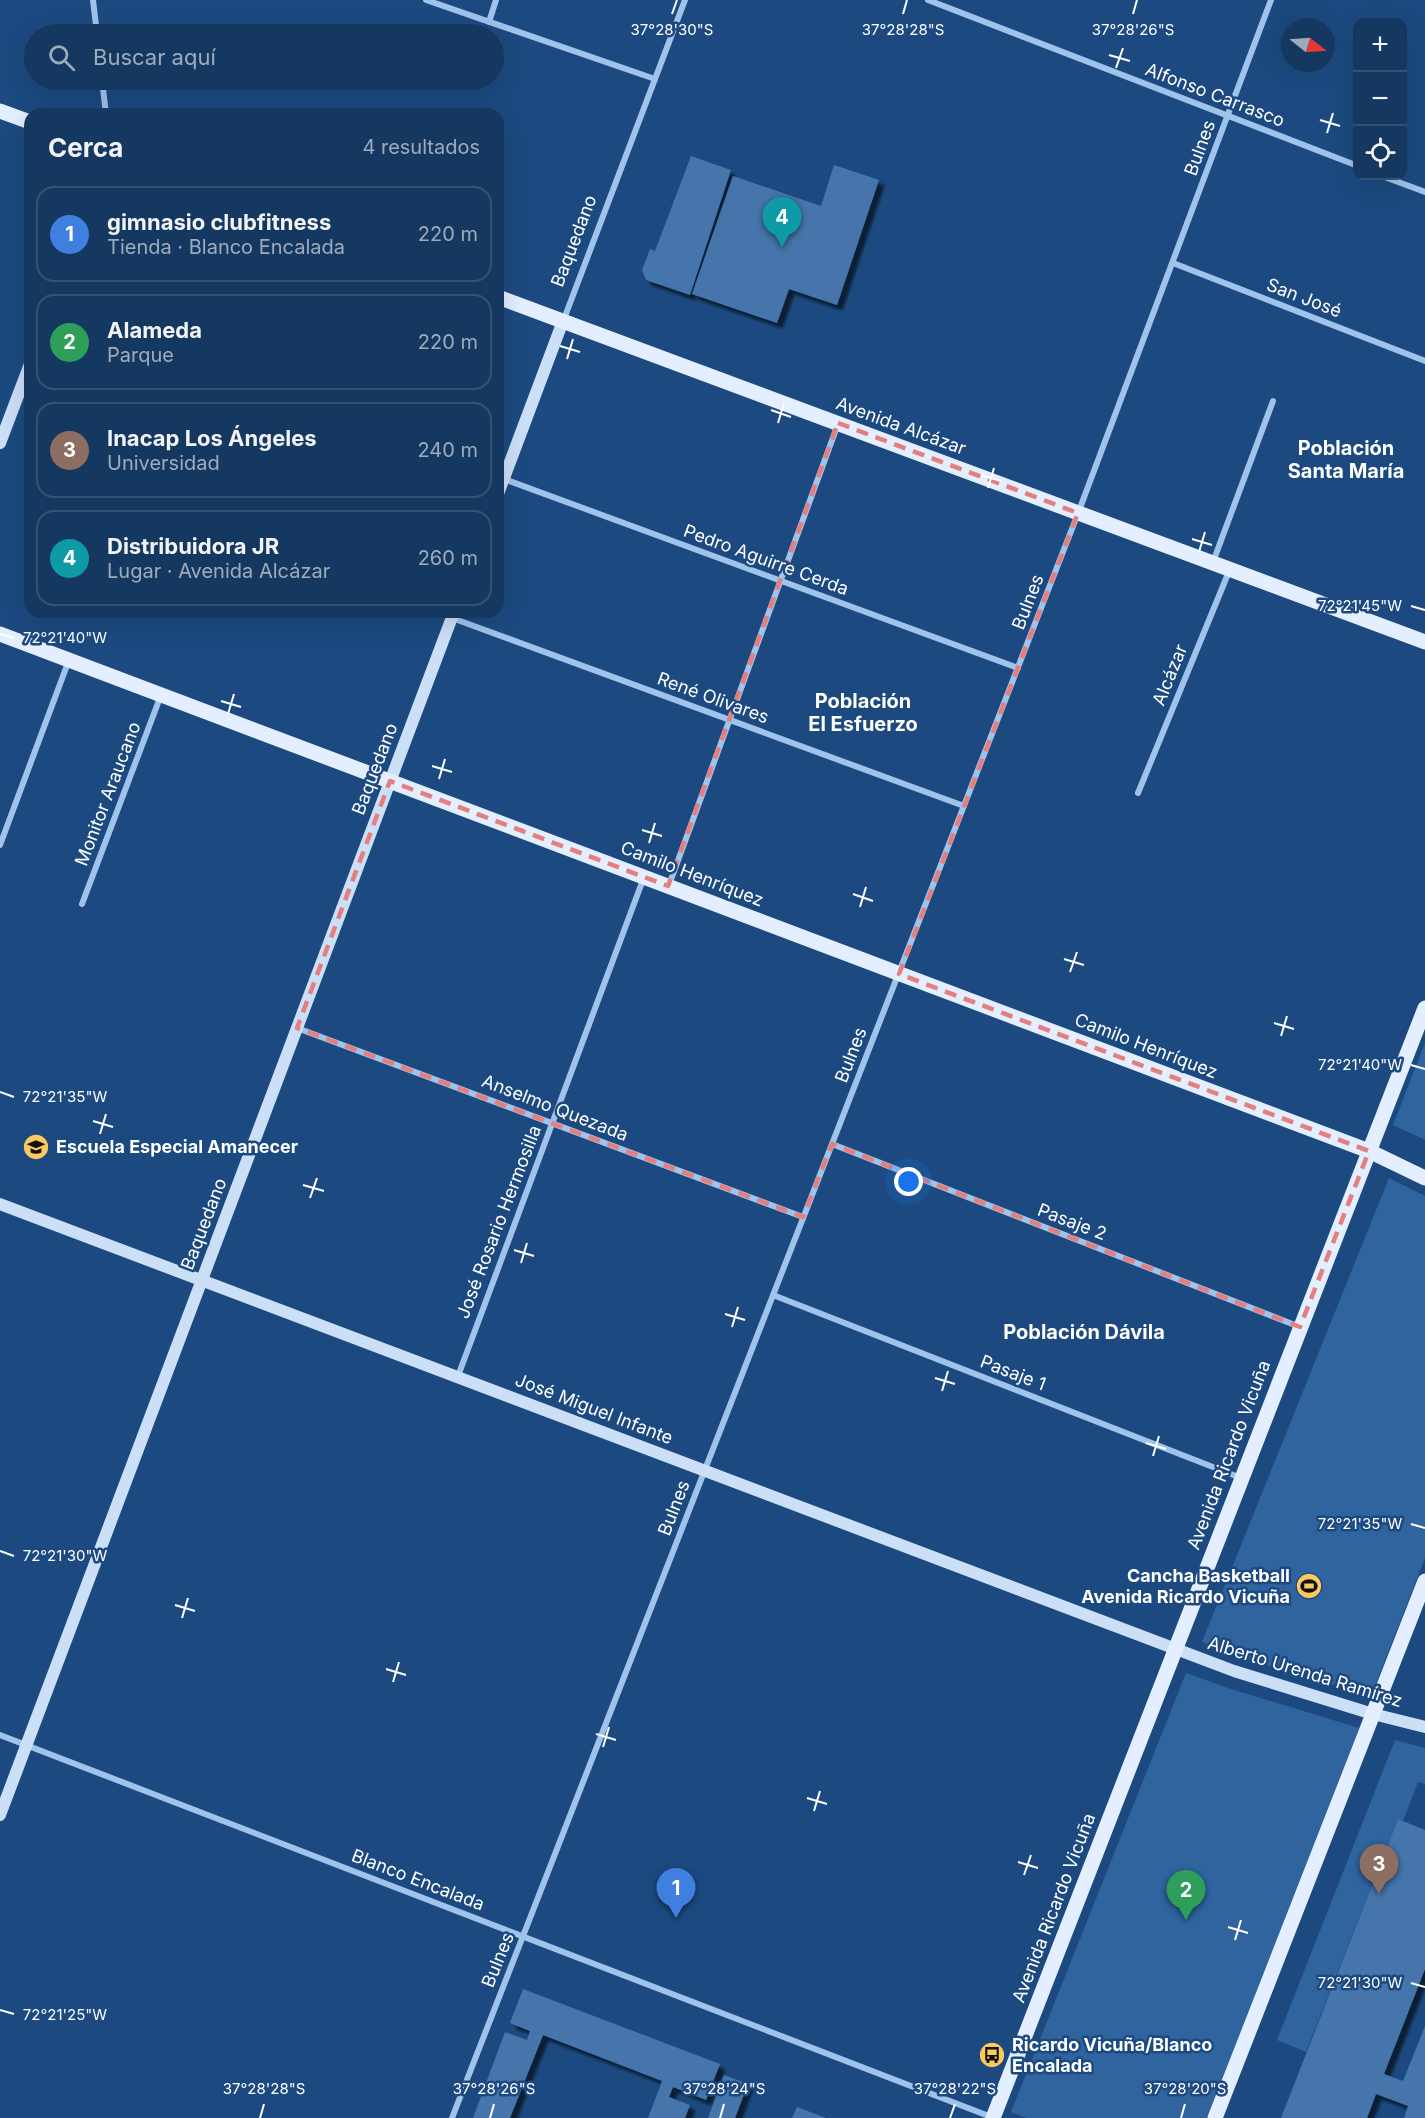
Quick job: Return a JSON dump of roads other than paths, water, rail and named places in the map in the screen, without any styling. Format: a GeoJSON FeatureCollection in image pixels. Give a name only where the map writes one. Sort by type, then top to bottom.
{"type":"FeatureCollection","features":[{"type":"Feature","properties":{"kind":"main road"},"geometry":{"type":"LineString","coordinates":[[0,111],[24,120]]}},
{"type":"Feature","properties":{"kind":"main road","name":"Avenida Alcázar"},"geometry":{"type":"LineString","coordinates":[[504,299],[1425,642]]}},
{"type":"Feature","properties":{"kind":"main road","name":"Camilo Henríquez"},"geometry":{"type":"LineString","coordinates":[[0,634],[1369,1151],[1425,1178]]}},
{"type":"Feature","properties":{"kind":"main road","name":"Avenida Ricardo Vicuña"},"geometry":{"type":"LineString","coordinates":[[994,2118],[1425,1008]]}},
{"type":"Feature","properties":{"kind":"main road"},"geometry":{"type":"LineString","coordinates":[[1215,2118],[1425,1581]]}},
{"type":"Feature","properties":{"kind":"street"},"geometry":{"type":"LineString","coordinates":[[93,0],[96,24]]}},
{"type":"Feature","properties":{"kind":"street"},"geometry":{"type":"LineString","coordinates":[[426,0],[495,24]]}},
{"type":"Feature","properties":{"kind":"street"},"geometry":{"type":"LineString","coordinates":[[489,22],[496,0]]}},
{"type":"Feature","properties":{"kind":"street","name":"Baquedano"},"geometry":{"type":"LineString","coordinates":[[504,479],[685,0]]}},
{"type":"Feature","properties":{"kind":"street","name":"Alfonso Carrasco"},"geometry":{"type":"LineString","coordinates":[[928,0],[1353,164]]}},
{"type":"Feature","properties":{"kind":"street","name":"Bulnes"},"geometry":{"type":"LineString","coordinates":[[452,2118],[1078,513],[1271,0]]}},
{"type":"Feature","properties":{"kind":"street"},"geometry":{"type":"LineString","coordinates":[[504,27],[655,79]]}},
{"type":"Feature","properties":{"kind":"street"},"geometry":{"type":"LineString","coordinates":[[103,90],[105,108]]}},
{"type":"Feature","properties":{"kind":"street"},"geometry":{"type":"LineString","coordinates":[[1393,180],[1425,192]]}},
{"type":"Feature","properties":{"kind":"street","name":"San José"},"geometry":{"type":"LineString","coordinates":[[1173,263],[1425,361]]}},
{"type":"Feature","properties":{"kind":"street"},"geometry":{"type":"LineString","coordinates":[[0,442],[24,380]]}},
{"type":"Feature","properties":{"kind":"street"},"geometry":{"type":"LineString","coordinates":[[1213,563],[1273,401]]}},
{"type":"Feature","properties":{"kind":"street"},"geometry":{"type":"LineString","coordinates":[[668,886],[838,423]]}},
{"type":"Feature","properties":{"kind":"street","name":"Pedro Aguirre Cerda"},"geometry":{"type":"LineString","coordinates":[[504,479],[1018,668]]}},
{"type":"Feature","properties":{"kind":"street","name":"Alcázar"},"geometry":{"type":"LineString","coordinates":[[1138,793],[1230,569]]}},
{"type":"Feature","properties":{"kind":"street","name":"Baquedano"},"geometry":{"type":"LineString","coordinates":[[0,1815],[452,618]]}},
{"type":"Feature","properties":{"kind":"street","name":"René Olivares"},"geometry":{"type":"LineString","coordinates":[[461,618],[964,806]]}},
{"type":"Feature","properties":{"kind":"street"},"geometry":{"type":"LineString","coordinates":[[0,845],[69,660]]}},
{"type":"Feature","properties":{"kind":"street","name":"Monitor Araucano"},"geometry":{"type":"LineString","coordinates":[[82,904],[161,695]]}},
{"type":"Feature","properties":{"kind":"street","name":"José Rosario Hermosilla"},"geometry":{"type":"LineString","coordinates":[[458,1376],[645,877]]}},
{"type":"Feature","properties":{"kind":"street","name":"Anselmo Quezada"},"geometry":{"type":"LineString","coordinates":[[297,1028],[802,1217]]}},
{"type":"Feature","properties":{"kind":"street","name":"Pasaje 2"},"geometry":{"type":"LineString","coordinates":[[832,1144],[1300,1327]]}},
{"type":"Feature","properties":{"kind":"street","name":"José Miguel Infante"},"geometry":{"type":"LineString","coordinates":[[0,1204],[1175,1649]]}},
{"type":"Feature","properties":{"kind":"street","name":"Pasaje 1"},"geometry":{"type":"LineString","coordinates":[[773,1295],[1242,1478]]}},
{"type":"Feature","properties":{"kind":"street","name":"Alberto Urenda Ramírez"},"geometry":{"type":"LineString","coordinates":[[1175,1649],[1234,1671],[1373,1714],[1425,1727]]}},
{"type":"Feature","properties":{"kind":"street","name":"Blanco Encalada"},"geometry":{"type":"LineString","coordinates":[[0,1735],[994,2118]]}},
{"type":"Feature","properties":{"kind":"place","name":"Distribuidora JR"},"geometry":{"type":"Point","coordinates":[782,247]}},
{"type":"Feature","properties":{"kind":"place","name":"Escuela Especial Amanecer"},"geometry":{"type":"Point","coordinates":[36,1147]}},
{"type":"Feature","properties":{"kind":"place","name":"Cancha Basketball Avenida Ricardo Vicuña"},"geometry":{"type":"Point","coordinates":[1309,1586]}},
{"type":"Feature","properties":{"kind":"place","name":"Inacap Los Ángeles"},"geometry":{"type":"Point","coordinates":[1379,1894]}},
{"type":"Feature","properties":{"kind":"place","name":"gimnasio clubfitness"},"geometry":{"type":"Point","coordinates":[676,1918]}},
{"type":"Feature","properties":{"kind":"place","name":"Alameda"},"geometry":{"type":"Point","coordinates":[1186,1920]}},
{"type":"Feature","properties":{"kind":"place","name":"Ricardo Vicuña/Blanco Encalada"},"geometry":{"type":"Point","coordinates":[992,2055]}},
{"type":"Feature","properties":{"kind":"district","name":"Población Santa María"},"geometry":{"type":"Point","coordinates":[1346,460]}},
{"type":"Feature","properties":{"kind":"district","name":"Población El Esfuerzo"},"geometry":{"type":"Point","coordinates":[863,712]}},
{"type":"Feature","properties":{"kind":"district","name":"Población Dávila"},"geometry":{"type":"Point","coordinates":[1084,1332]}}]}
